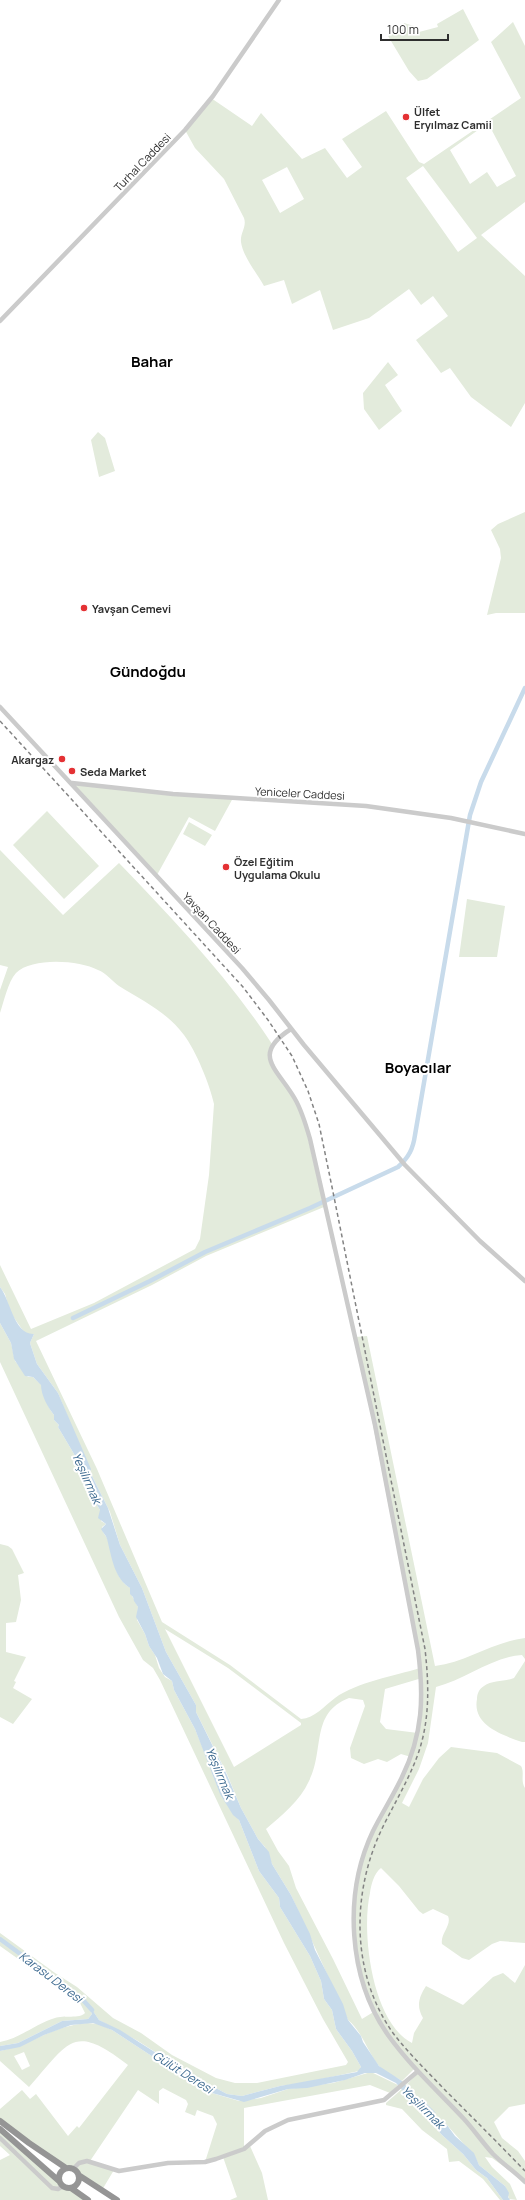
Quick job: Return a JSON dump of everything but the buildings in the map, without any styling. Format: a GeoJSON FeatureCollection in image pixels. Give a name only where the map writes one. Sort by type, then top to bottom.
{"type":"FeatureCollection","features":[{"type":"Feature","properties":{"kind":"highway"},"geometry":{"type":"LineString","coordinates":[[0,2121],[66,2168],[74,2168],[80,2176],[117,2200]]}},
{"type":"Feature","properties":{"kind":"highway"},"geometry":{"type":"LineString","coordinates":[[0,2130],[61,2183],[88,2200]]}},
{"type":"Feature","properties":{"kind":"highway"},"geometry":{"type":"LineString","coordinates":[[61,2183],[60,2173],[66,2168]]}},
{"type":"Feature","properties":{"kind":"highway"},"geometry":{"type":"LineString","coordinates":[[70,2188],[78,2184],[80,2176]]}},
{"type":"Feature","properties":{"kind":"street","name":"Turhal Caddesi"},"geometry":{"type":"LineString","coordinates":[[0,322],[185,130],[217,90],[279,0]]}},
{"type":"Feature","properties":{"kind":"street","name":"Yavşan Caddesi"},"geometry":{"type":"LineString","coordinates":[[0,707],[242,968],[400,1160],[480,1241],[525,1281]]}},
{"type":"Feature","properties":{"kind":"street","name":"Yeniceler Caddesi"},"geometry":{"type":"LineString","coordinates":[[72,783],[173,794],[366,806],[474,822],[525,834]]}},
{"type":"Feature","properties":{"kind":"street"},"geometry":{"type":"LineString","coordinates":[[291,1029],[274,1040],[270,1050],[270,1057],[272,1064],[302,1113],[310,1139],[375,1425],[422,1678],[422,1705],[416,1740],[402,1778],[366,1848],[358,1880],[354,1922],[358,1963],[372,2004],[387,2034],[415,2073],[463,2119],[489,2150],[525,2182]]}},
{"type":"Feature","properties":{"kind":"street"},"geometry":{"type":"LineString","coordinates":[[74,2168],[79,2163],[87,2160],[119,2171],[168,2163],[205,2162],[216,2159],[250,2146],[265,2131],[280,2123],[297,2118],[384,2100],[415,2073]]}},
{"type":"Feature","properties":{"kind":"street"},"geometry":{"type":"LineString","coordinates":[[0,2138],[52,2188],[58,2189],[61,2183]]}},
{"type":"Feature","properties":{"kind":"green space"},"geometry":{"type":"Polygon","coordinates":[[[463,9],[479,40],[427,79],[418,81],[409,71],[388,36],[394,33],[401,35],[404,23],[417,27],[419,32],[438,27],[437,24],[463,9]]]}},
{"type":"Feature","properties":{"kind":"green space"},"geometry":{"type":"Polygon","coordinates":[[[513,22],[525,46],[525,202],[481,235],[525,276],[525,403],[511,427],[471,397],[450,368],[441,373],[416,340],[448,316],[433,296],[421,305],[409,289],[369,318],[333,330],[320,290],[292,304],[284,280],[264,286],[242,248],[241,239],[245,224],[244,218],[224,179],[195,148],[185,130],[211,98],[252,126],[261,113],[302,159],[325,148],[347,178],[362,167],[342,139],[386,111],[419,162],[424,164],[521,98],[491,42],[513,22]],[[488,123],[450,150],[470,184],[487,172],[497,187],[516,176],[488,123]],[[423,166],[406,178],[458,252],[477,238],[423,166]],[[287,167],[262,180],[280,213],[304,199],[287,167]]]}},
{"type":"Feature","properties":{"kind":"green space"},"geometry":{"type":"Polygon","coordinates":[[[388,362],[398,375],[385,385],[402,411],[379,430],[364,409],[363,393],[388,362]]]}},
{"type":"Feature","properties":{"kind":"green space"},"geometry":{"type":"Polygon","coordinates":[[[98,432],[105,438],[115,471],[99,477],[91,440],[98,432]]]}},
{"type":"Feature","properties":{"kind":"green space"},"geometry":{"type":"Polygon","coordinates":[[[525,512],[525,613],[496,613],[487,615],[501,558],[500,549],[491,530],[498,524],[525,512]]]}},
{"type":"Feature","properties":{"kind":"green space"},"geometry":{"type":"Polygon","coordinates":[[[72,783],[233,798],[215,831],[189,817],[157,875],[72,783]]]}},
{"type":"Feature","properties":{"kind":"green space"},"geometry":{"type":"Polygon","coordinates":[[[47,811],[99,866],[64,899],[13,845],[47,811]]]}},
{"type":"Feature","properties":{"kind":"green space"},"geometry":{"type":"Polygon","coordinates":[[[189,822],[212,835],[205,846],[183,834],[189,822]]]}},
{"type":"Feature","properties":{"kind":"green space"},"geometry":{"type":"Polygon","coordinates":[[[0,850],[63,915],[119,863],[200,950],[255,1019],[272,1044],[270,1057],[302,1113],[324,1207],[206,1256],[152,1285],[36,1341],[97,1469],[162,1622],[230,1665],[301,1719],[315,1714],[344,1692],[376,1680],[420,1668],[356,1337],[367,1336],[435,1666],[447,1664],[513,1640],[525,1638],[525,1659],[522,1655],[500,1660],[447,1684],[436,1687],[428,1743],[419,1769],[402,1803],[409,1807],[423,1779],[439,1758],[451,1747],[497,1753],[521,1766],[525,1788],[525,1943],[500,1941],[492,1944],[469,1960],[462,1958],[442,1944],[449,1919],[448,1916],[433,1909],[423,1914],[381,1868],[375,1876],[371,1886],[367,1930],[373,1975],[379,1997],[387,2017],[398,2032],[412,2043],[414,2033],[423,2018],[419,2002],[426,1986],[463,2005],[493,1977],[503,1973],[515,1983],[525,1965],[525,2104],[509,2107],[494,2122],[502,2138],[518,2151],[525,2161],[525,2182],[492,2158],[485,2157],[492,2167],[510,2184],[517,2200],[509,2199],[505,2186],[479,2165],[475,2157],[447,2125],[426,2109],[433,2112],[428,2105],[416,2097],[406,2085],[418,2073],[414,2069],[402,2081],[385,2071],[376,2062],[358,2031],[348,2020],[291,1895],[272,1864],[265,1847],[258,1839],[241,1808],[227,1774],[196,1712],[196,1705],[166,1652],[142,1588],[120,1545],[110,1512],[90,1472],[58,1393],[37,1364],[30,1343],[34,1334],[27,1334],[24,1332],[10,1312],[5,1294],[0,1287],[0,1265],[31,1329],[94,1303],[195,1249],[200,1239],[209,1175],[214,1104],[202,1068],[184,1035],[162,1013],[119,986],[101,971],[79,964],[68,962],[44,962],[23,968],[13,977],[6,992],[0,1013],[0,990],[8,967],[0,965],[0,850]],[[165,1629],[234,1767],[301,1725],[301,1723],[228,1668],[165,1629]],[[422,1678],[385,1689],[380,1722],[386,1729],[418,1733],[422,1678]],[[349,1698],[337,1705],[329,1713],[323,1723],[314,1769],[301,1795],[266,1829],[278,1851],[289,1866],[296,1888],[362,2019],[375,2011],[361,1972],[357,1951],[354,1931],[356,1889],[360,1868],[371,1836],[411,1757],[401,1754],[387,1762],[378,1759],[364,1764],[351,1758],[350,1748],[365,1706],[363,1700],[349,1698]]]}},
{"type":"Feature","properties":{"kind":"green space"},"geometry":{"type":"Polygon","coordinates":[[[467,899],[505,906],[497,957],[459,957],[467,899]]]}},
{"type":"Feature","properties":{"kind":"green space"},"geometry":{"type":"Polygon","coordinates":[[[0,1323],[11,1343],[15,1361],[28,1377],[33,1377],[42,1386],[48,1405],[54,1415],[54,1420],[59,1425],[58,1427],[74,1454],[88,1484],[90,1494],[100,1510],[101,1521],[106,1524],[102,1527],[102,1531],[107,1538],[117,1572],[124,1583],[130,1588],[131,1594],[138,1607],[137,1620],[145,1634],[149,1646],[155,1655],[159,1668],[165,1677],[172,1681],[174,1690],[195,1729],[224,1800],[239,1820],[259,1871],[279,1898],[280,1907],[310,1956],[321,1981],[324,1999],[332,2010],[336,2029],[352,2051],[361,2067],[359,2071],[303,2083],[280,2086],[242,2096],[227,2094],[191,2075],[138,2041],[99,2020],[90,2007],[92,2014],[88,2019],[62,2021],[18,2043],[0,2046],[0,2042],[15,2037],[58,2017],[79,2016],[85,2013],[80,2003],[0,1946],[0,1933],[77,1987],[113,2018],[141,2033],[172,2055],[216,2078],[235,2083],[257,2083],[346,2065],[348,2062],[323,2019],[284,1943],[160,1680],[153,1668],[143,1660],[119,1617],[0,1362],[0,1323]]]}},
{"type":"Feature","properties":{"kind":"green space"},"geometry":{"type":"Polygon","coordinates":[[[0,1544],[8,1546],[12,1549],[24,1573],[18,1575],[21,1600],[16,1622],[6,1623],[6,1652],[26,1657],[14,1681],[16,1682],[13,1688],[32,1699],[13,1724],[0,1717],[0,1544]]]}},
{"type":"Feature","properties":{"kind":"green space"},"geometry":{"type":"Polygon","coordinates":[[[525,1661],[525,1742],[522,1742],[490,1728],[479,1716],[477,1699],[478,1693],[482,1687],[487,1684],[514,1678],[525,1661]]]}},
{"type":"Feature","properties":{"kind":"green space"},"geometry":{"type":"Polygon","coordinates":[[[87,2023],[99,2024],[112,2030],[205,2091],[239,2101],[261,2098],[288,2089],[333,2083],[371,2072],[398,2085],[390,2093],[370,2085],[244,2108],[244,2148],[250,2146],[262,2173],[268,2200],[230,2200],[237,2197],[223,2157],[205,2162],[217,2124],[213,2116],[197,2110],[195,2116],[185,2112],[188,2104],[186,2100],[163,2088],[159,2091],[159,2104],[138,2090],[90,2161],[114,2170],[102,2190],[80,2176],[76,2169],[68,2167],[0,2121],[0,2109],[22,2090],[30,2099],[36,2094],[68,2136],[77,2126],[79,2128],[128,2065],[110,2052],[95,2044],[83,2041],[73,2043],[63,2049],[29,2087],[0,2061],[0,2051],[12,2048],[53,2031],[87,2023]],[[24,2052],[14,2056],[22,2070],[30,2066],[24,2052]]]}},
{"type":"Feature","properties":{"kind":"green space"},"geometry":{"type":"Polygon","coordinates":[[[402,2089],[442,2135],[463,2154],[476,2170],[487,2178],[503,2200],[500,2200],[483,2179],[459,2161],[449,2162],[447,2149],[422,2130],[402,2109],[386,2105],[386,2103],[402,2089]]]}},
{"type":"Feature","properties":{"kind":"green space"},"geometry":{"type":"Polygon","coordinates":[[[0,2129],[62,2185],[88,2200],[0,2200],[0,2160],[10,2155],[0,2146],[0,2129]]]}},
{"type":"Feature","properties":{"kind":"water"},"geometry":{"type":"Polygon","coordinates":[[[0,1287],[17,1323],[27,1333],[34,1334],[30,1343],[37,1364],[58,1393],[91,1469],[90,1472],[108,1508],[120,1545],[142,1588],[166,1652],[196,1705],[196,1712],[227,1775],[241,1808],[258,1839],[269,1852],[272,1864],[291,1895],[310,1934],[315,1950],[343,2004],[348,2020],[361,2036],[363,2042],[379,2066],[402,2081],[416,2097],[428,2105],[436,2113],[429,2111],[447,2125],[455,2136],[474,2153],[479,2165],[505,2186],[509,2193],[508,2197],[510,2200],[503,2200],[487,2178],[476,2170],[463,2154],[442,2135],[396,2083],[376,2073],[365,2073],[345,2080],[307,2088],[288,2089],[244,2102],[205,2091],[112,2030],[93,2023],[71,2025],[44,2035],[20,2047],[0,2051],[0,2046],[18,2043],[62,2021],[88,2019],[92,2014],[89,2005],[99,2020],[120,2030],[191,2075],[227,2094],[242,2096],[280,2086],[357,2072],[361,2067],[352,2051],[336,2029],[332,2010],[324,1999],[321,1981],[310,1956],[280,1907],[279,1898],[259,1871],[239,1820],[233,1815],[220,1794],[195,1729],[174,1690],[172,1681],[163,1674],[157,1658],[149,1646],[145,1634],[136,1617],[138,1607],[130,1594],[130,1588],[120,1579],[114,1567],[107,1538],[101,1529],[106,1524],[98,1518],[100,1510],[89,1492],[88,1484],[74,1454],[58,1427],[59,1425],[54,1420],[54,1415],[47,1405],[41,1385],[33,1377],[25,1376],[14,1359],[11,1343],[0,1323],[0,1287]]]}},
{"type":"Feature","properties":{"kind":"waterway"},"geometry":{"type":"LineString","coordinates":[[73,1318],[150,1281],[205,1252],[310,1208],[398,1167],[408,1156],[412,1149],[414,1140],[470,815],[481,782],[525,688]]}},
{"type":"Feature","properties":{"kind":"waterway","name":"Karasu Deresi"},"geometry":{"type":"LineString","coordinates":[[0,1939],[83,2000],[92,2010]]}},
{"type":"Feature","properties":{"kind":"railway"},"geometry":{"type":"LineString","coordinates":[[0,721],[243,987],[268,1020],[292,1056],[308,1091],[319,1124],[425,1649],[428,1689],[427,1715],[418,1754],[410,1774],[380,1833],[364,1883],[360,1935],[363,1961],[379,2010],[393,2033],[419,2063],[525,2171]]}},
{"type":"Feature","properties":{"kind":"place","name":"Ülfet Eryılmaz Camii"},"geometry":{"type":"Point","coordinates":[406,117]}},
{"type":"Feature","properties":{"kind":"place","name":"Yavşan Cemevi"},"geometry":{"type":"Point","coordinates":[84,608]}},
{"type":"Feature","properties":{"kind":"place","name":"Akargaz"},"geometry":{"type":"Point","coordinates":[62,759]}},
{"type":"Feature","properties":{"kind":"place","name":"Seda Market"},"geometry":{"type":"Point","coordinates":[72,771]}},
{"type":"Feature","properties":{"kind":"place","name":"Özel Eğitim Uygulama Okulu"},"geometry":{"type":"Point","coordinates":[226,867]}},
{"type":"Feature","properties":{"kind":"district","name":"Bahar"},"geometry":{"type":"Point","coordinates":[152,361]}},
{"type":"Feature","properties":{"kind":"district","name":"Gündoğdu"},"geometry":{"type":"Point","coordinates":[148,671]}},
{"type":"Feature","properties":{"kind":"district","name":"Boyacılar"},"geometry":{"type":"Point","coordinates":[418,1067]}},
{"type":"Feature","properties":{"kind":"water label","name":"Yeşilırmak"},"geometry":{"type":"Point","coordinates":[87,1478]}},
{"type":"Feature","properties":{"kind":"water label","name":"Yeşilırmak"},"geometry":{"type":"Point","coordinates":[220,1773]}},
{"type":"Feature","properties":{"kind":"water label","name":"Gülüt Deresi"},"geometry":{"type":"Point","coordinates":[183,2072]}},
{"type":"Feature","properties":{"kind":"water label","name":"Yeşilırmak"},"geometry":{"type":"Point","coordinates":[423,2107]}}]}
